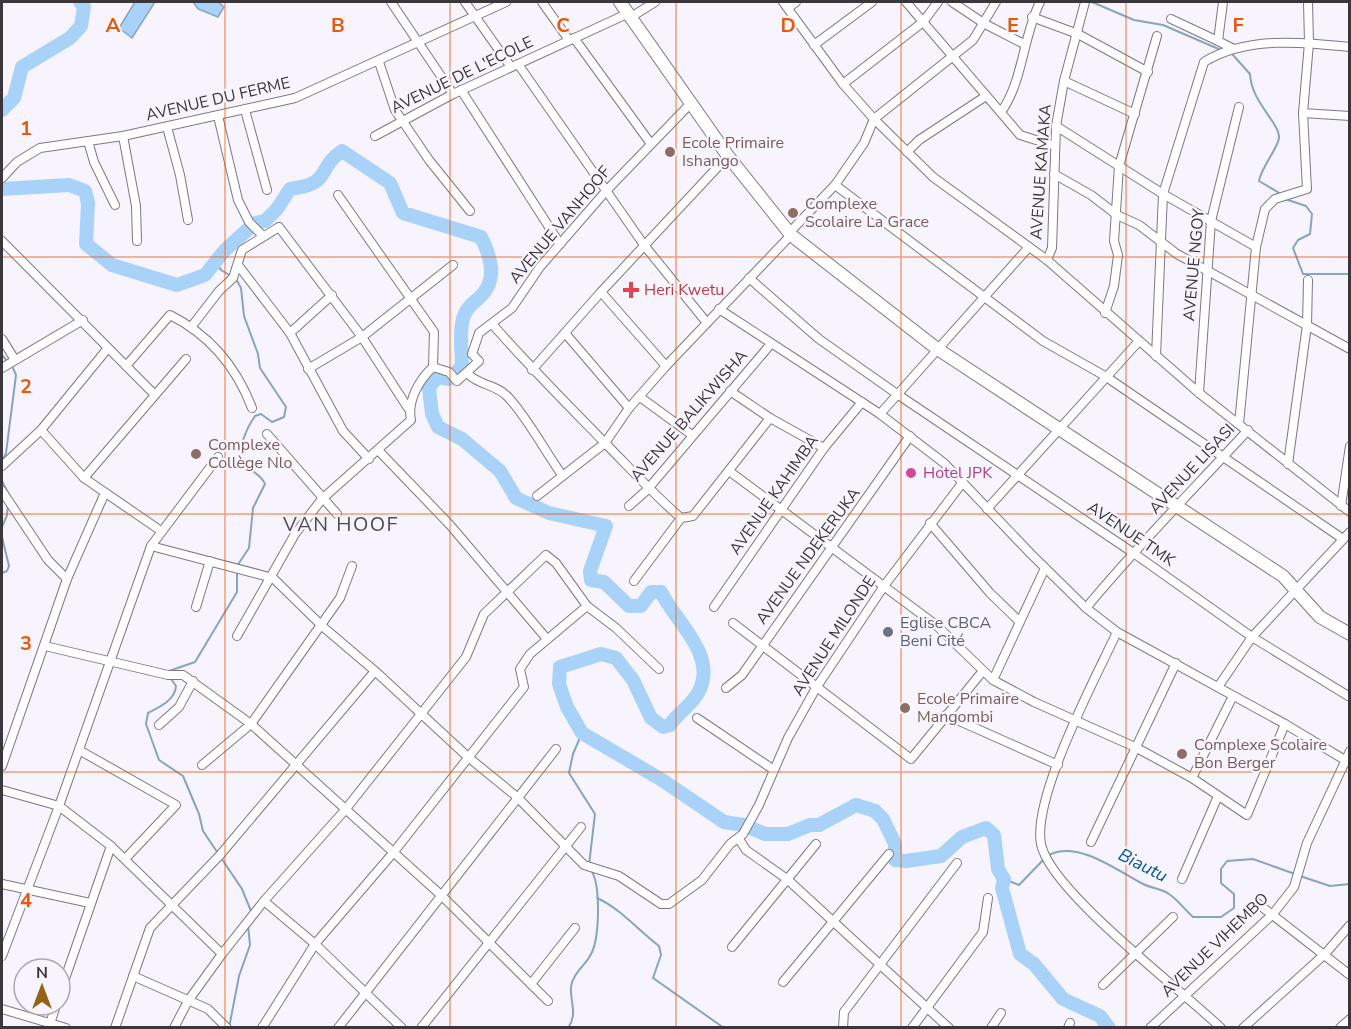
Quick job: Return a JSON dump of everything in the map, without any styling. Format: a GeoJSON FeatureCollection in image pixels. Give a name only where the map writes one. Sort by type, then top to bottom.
{"type":"FeatureCollection","features":[{"type":"Feature","properties":{"kind":"street"},"geometry":{"type":"LineString","coordinates":[[391,2],[418,44],[457,92],[560,244]]}},
{"type":"Feature","properties":{"kind":"street"},"geometry":{"type":"LineString","coordinates":[[465,2],[644,245],[707,323]]}},
{"type":"Feature","properties":{"kind":"street","name":"AVENUE DU FERME"},"geometry":{"type":"LineString","coordinates":[[2,178],[16,162],[40,148],[123,136],[295,98],[379,62],[506,2]]}},
{"type":"Feature","properties":{"kind":"street"},"geometry":{"type":"LineString","coordinates":[[542,2],[651,144]]}},
{"type":"Feature","properties":{"kind":"street"},"geometry":{"type":"LineString","coordinates":[[620,2],[728,156],[790,234],[936,348],[1283,576],[1320,617],[1350,634]]}},
{"type":"Feature","properties":{"kind":"street","name":"AVENUE DE L'ECOLE"},"geometry":{"type":"LineString","coordinates":[[375,136],[457,92],[655,2]]}},
{"type":"Feature","properties":{"kind":"street"},"geometry":{"type":"LineString","coordinates":[[796,2],[785,5],[843,84],[874,119],[933,177],[1047,260],[1199,393],[1350,512]]}},
{"type":"Feature","properties":{"kind":"street"},"geometry":{"type":"LineString","coordinates":[[814,45],[872,2]]}},
{"type":"Feature","properties":{"kind":"street"},"geometry":{"type":"LineString","coordinates":[[906,2],[1020,135],[1055,146]]}},
{"type":"Feature","properties":{"kind":"street"},"geometry":{"type":"LineString","coordinates":[[843,84],[923,22],[938,2]]}},
{"type":"Feature","properties":{"kind":"street"},"geometry":{"type":"LineString","coordinates":[[952,2],[984,24],[1024,44]]}},
{"type":"Feature","properties":{"kind":"street"},"geometry":{"type":"LineString","coordinates":[[537,496],[605,443],[629,408],[666,366],[835,185],[864,143],[874,119],[973,40],[996,2]]}},
{"type":"Feature","properties":{"kind":"street"},"geometry":{"type":"LineString","coordinates":[[1000,111],[1012,97],[1024,44],[1032,17],[1040,2]]}},
{"type":"Feature","properties":{"kind":"street","name":"AVENUE KAMAKA"},"geometry":{"type":"LineString","coordinates":[[1047,260],[1052,248],[1056,126],[1064,81],[1085,2]]}},
{"type":"Feature","properties":{"kind":"street"},"geometry":{"type":"LineString","coordinates":[[1218,41],[1223,2]]}},
{"type":"Feature","properties":{"kind":"street"},"geometry":{"type":"LineString","coordinates":[[1308,2],[1309,43],[1304,113],[1350,116]]}},
{"type":"Feature","properties":{"kind":"street"},"geometry":{"type":"LineString","coordinates":[[1032,17],[1078,34],[1148,72]]}},
{"type":"Feature","properties":{"kind":"street"},"geometry":{"type":"LineString","coordinates":[[1171,19],[1231,49]]}},
{"type":"Feature","properties":{"kind":"street"},"geometry":{"type":"LineString","coordinates":[[1105,313],[1114,286],[1118,255],[1114,241],[1119,166],[1157,36]]}},
{"type":"Feature","properties":{"kind":"street"},"geometry":{"type":"LineString","coordinates":[[1156,356],[1163,194],[1204,62],[1218,53],[1231,49],[1309,43],[1350,47]]}},
{"type":"Feature","properties":{"kind":"street"},"geometry":{"type":"LineString","coordinates":[[379,62],[395,110],[429,160],[470,211]]}},
{"type":"Feature","properties":{"kind":"street"},"geometry":{"type":"LineString","coordinates":[[1064,81],[1135,114]]}},
{"type":"Feature","properties":{"kind":"street"},"geometry":{"type":"LineString","coordinates":[[907,152],[919,140],[986,96]]}},
{"type":"Feature","properties":{"kind":"street","name":"AVENUE VANHOOF"},"geometry":{"type":"LineString","coordinates":[[468,374],[479,361],[472,354],[479,333],[512,308],[560,244],[606,191],[692,102]]}},
{"type":"Feature","properties":{"kind":"street","name":"AVENUE NGOY"},"geometry":{"type":"LineString","coordinates":[[1199,393],[1211,221],[1239,107]]}},
{"type":"Feature","properties":{"kind":"street"},"geometry":{"type":"LineString","coordinates":[[245,110],[267,190]]}},
{"type":"Feature","properties":{"kind":"street","name":"AVENUE LISASI"},"geometry":{"type":"LineString","coordinates":[[1239,424],[1256,247],[1265,210],[1275,199],[1307,189],[1304,113]]}},
{"type":"Feature","properties":{"kind":"street"},"geometry":{"type":"LineString","coordinates":[[218,116],[238,200],[249,222],[261,234]]}},
{"type":"Feature","properties":{"kind":"street"},"geometry":{"type":"LineString","coordinates":[[1056,126],[1163,194],[1256,247]]}},
{"type":"Feature","properties":{"kind":"street"},"geometry":{"type":"LineString","coordinates":[[167,127],[180,175],[188,220]]}},
{"type":"Feature","properties":{"kind":"street"},"geometry":{"type":"LineString","coordinates":[[123,136],[136,206],[137,241]]}},
{"type":"Feature","properties":{"kind":"street"},"geometry":{"type":"LineString","coordinates":[[88,141],[94,162],[115,205]]}},
{"type":"Feature","properties":{"kind":"street"},"geometry":{"type":"LineString","coordinates":[[532,370],[600,292],[728,156]]}},
{"type":"Feature","properties":{"kind":"street"},"geometry":{"type":"LineString","coordinates":[[1054,174],[1091,195],[1117,215],[1139,225],[1177,254],[1350,349]]}},
{"type":"Feature","properties":{"kind":"street"},"geometry":{"type":"LineString","coordinates":[[835,185],[1043,341],[1105,376],[1343,539]]}},
{"type":"Feature","properties":{"kind":"street"},"geometry":{"type":"LineString","coordinates":[[338,195],[434,332],[433,368],[423,376],[408,408]]}},
{"type":"Feature","properties":{"kind":"street"},"geometry":{"type":"LineString","coordinates":[[192,326],[219,291],[234,277],[238,256],[242,250],[261,234],[279,226],[362,337],[408,408],[411,420],[322,499],[296,534],[273,578],[237,636]]}},
{"type":"Feature","properties":{"kind":"street"},"geometry":{"type":"LineString","coordinates":[[2,241],[155,395]]}},
{"type":"Feature","properties":{"kind":"street"},"geometry":{"type":"LineString","coordinates":[[880,414],[936,348],[1029,247]]}},
{"type":"Feature","properties":{"kind":"street"},"geometry":{"type":"LineString","coordinates":[[238,265],[290,333],[344,431],[369,459]]}},
{"type":"Feature","properties":{"kind":"street"},"geometry":{"type":"LineString","coordinates":[[308,369],[362,337],[453,265]]}},
{"type":"Feature","properties":{"kind":"street","name":"AVENUE TMK"},"geometry":{"type":"LineString","coordinates":[[749,278],[819,339],[897,394],[1132,552],[1252,637],[1350,697]]}},
{"type":"Feature","properties":{"kind":"street"},"geometry":{"type":"LineString","coordinates":[[1288,464],[1307,325],[1308,280]]}},
{"type":"Feature","properties":{"kind":"street"},"geometry":{"type":"LineString","coordinates":[[600,292],[666,366]]}},
{"type":"Feature","properties":{"kind":"street"},"geometry":{"type":"LineString","coordinates":[[290,333],[332,295]]}},
{"type":"Feature","properties":{"kind":"street"},"geometry":{"type":"LineString","coordinates":[[719,309],[910,436],[963,482],[1086,608],[1117,632],[1285,724],[1347,762]]}},
{"type":"Feature","properties":{"kind":"street"},"geometry":{"type":"LineString","coordinates":[[126,366],[170,315],[192,326],[217,349],[233,368],[252,408]]}},
{"type":"Feature","properties":{"kind":"street"},"geometry":{"type":"LineString","coordinates":[[2,339],[9,364],[83,320]]}},
{"type":"Feature","properties":{"kind":"street"},"geometry":{"type":"LineString","coordinates":[[493,324],[532,370],[605,443],[647,490],[681,518]]}},
{"type":"Feature","properties":{"kind":"street"},"geometry":{"type":"LineString","coordinates":[[565,333],[629,408]]}},
{"type":"Feature","properties":{"kind":"street"},"geometry":{"type":"LineString","coordinates":[[987,509],[1139,341]]}},
{"type":"Feature","properties":{"kind":"street","name":"AVENUE BALIKWISHA"},"geometry":{"type":"LineString","coordinates":[[629,506],[647,490],[770,345]]}},
{"type":"Feature","properties":{"kind":"street"},"geometry":{"type":"LineString","coordinates":[[2,466],[41,430],[108,348]]}},
{"type":"Feature","properties":{"kind":"street"},"geometry":{"type":"LineString","coordinates":[[84,478],[186,359]]}},
{"type":"Feature","properties":{"kind":"street"},"geometry":{"type":"LineString","coordinates":[[433,368],[449,372],[456,380],[468,374],[477,382],[491,384],[507,396],[562,475]]}},
{"type":"Feature","properties":{"kind":"street"},"geometry":{"type":"LineString","coordinates":[[730,391],[770,418],[824,448]]}},
{"type":"Feature","properties":{"kind":"street"},"geometry":{"type":"LineString","coordinates":[[640,397],[692,435]]}},
{"type":"Feature","properties":{"kind":"street","name":"AVENUE KAHIMBA"},"geometry":{"type":"LineString","coordinates":[[714,607],[824,448],[862,402]]}},
{"type":"Feature","properties":{"kind":"street"},"geometry":{"type":"LineString","coordinates":[[634,581],[681,518],[693,516],[770,418]]}},
{"type":"Feature","properties":{"kind":"street"},"geometry":{"type":"LineString","coordinates":[[41,430],[84,478],[104,495],[161,531]]}},
{"type":"Feature","properties":{"kind":"street","name":"AVENUE LISASI"},"geometry":{"type":"LineString","coordinates":[[1086,608],[1132,552],[1178,507],[1248,430]]}},
{"type":"Feature","properties":{"kind":"street"},"geometry":{"type":"LineString","coordinates":[[267,434],[337,514]]}},
{"type":"Feature","properties":{"kind":"street","name":"AVENUE NDEKERUKA"},"geometry":{"type":"LineString","coordinates":[[726,688],[742,675],[831,547],[871,496],[910,436]]}},
{"type":"Feature","properties":{"kind":"street"},"geometry":{"type":"LineString","coordinates":[[1341,506],[1350,446]]}},
{"type":"Feature","properties":{"kind":"street"},"geometry":{"type":"LineString","coordinates":[[378,450],[450,525],[547,639]]}},
{"type":"Feature","properties":{"kind":"street"},"geometry":{"type":"LineString","coordinates":[[2,956],[59,806],[151,546],[218,457]]}},
{"type":"Feature","properties":{"kind":"street"},"geometry":{"type":"LineString","coordinates":[[729,471],[936,625],[982,672],[993,680],[1034,702],[1135,747],[1192,778],[1247,815],[1285,724]]}},
{"type":"Feature","properties":{"kind":"street","name":"AVENUE MILONDE"},"geometry":{"type":"LineString","coordinates":[[564,846],[589,866],[619,876],[661,904],[669,904],[702,880],[730,844],[741,837],[788,738],[816,688],[884,586],[963,482]]}},
{"type":"Feature","properties":{"kind":"street"},"geometry":{"type":"LineString","coordinates":[[2,491],[48,560],[67,579]]}},
{"type":"Feature","properties":{"kind":"street"},"geometry":{"type":"LineString","coordinates":[[2,762],[67,579],[104,495]]}},
{"type":"Feature","properties":{"kind":"street"},"geometry":{"type":"LineString","coordinates":[[930,523],[990,593],[1019,621]]}},
{"type":"Feature","properties":{"kind":"street"},"geometry":{"type":"LineString","coordinates":[[1218,687],[1252,637],[1350,532]]}},
{"type":"Feature","properties":{"kind":"street"},"geometry":{"type":"LineString","coordinates":[[151,546],[273,578],[322,626],[375,671],[468,758],[517,796],[564,846]]}},
{"type":"Feature","properties":{"kind":"street"},"geometry":{"type":"LineString","coordinates":[[174,1028],[188,1001],[222,954],[264,901],[345,810],[466,657],[484,614],[546,555],[556,563],[587,606],[616,627],[659,669]]}},
{"type":"Feature","properties":{"kind":"street"},"geometry":{"type":"LineString","coordinates":[[196,607],[210,561]]}},
{"type":"Feature","properties":{"kind":"street"},"geometry":{"type":"LineString","coordinates":[[202,765],[251,724],[340,598],[352,566]]}},
{"type":"Feature","properties":{"kind":"street"},"geometry":{"type":"LineString","coordinates":[[993,680],[1045,568]]}},
{"type":"Feature","properties":{"kind":"street"},"geometry":{"type":"LineString","coordinates":[[262,1028],[315,944],[393,853],[524,687],[520,669],[530,654],[587,606]]}},
{"type":"Feature","properties":{"kind":"street"},"geometry":{"type":"LineString","coordinates":[[733,623],[911,759],[982,672]]}},
{"type":"Feature","properties":{"kind":"street"},"geometry":{"type":"LineString","coordinates":[[1117,632],[1075,720],[1058,765],[1042,811],[1041,844],[1046,857],[1083,906],[1186,994],[1221,1028]]}},
{"type":"Feature","properties":{"kind":"street"},"geometry":{"type":"LineString","coordinates":[[45,646],[108,663],[168,675],[183,675],[194,681],[251,724],[296,767],[442,896],[548,1001]]}},
{"type":"Feature","properties":{"kind":"street"},"geometry":{"type":"LineString","coordinates":[[1090,842],[1176,663]]}},
{"type":"Feature","properties":{"kind":"street"},"geometry":{"type":"LineString","coordinates":[[114,1028],[150,928],[218,856],[296,767],[375,671]]}},
{"type":"Feature","properties":{"kind":"street"},"geometry":{"type":"LineString","coordinates":[[159,725],[179,707],[194,681]]}},
{"type":"Feature","properties":{"kind":"street"},"geometry":{"type":"LineString","coordinates":[[1192,778],[1233,696]]}},
{"type":"Feature","properties":{"kind":"street"},"geometry":{"type":"LineString","coordinates":[[946,715],[1058,765]]}},
{"type":"Feature","properties":{"kind":"street"},"geometry":{"type":"LineString","coordinates":[[697,718],[774,770]]}},
{"type":"Feature","properties":{"kind":"street"},"geometry":{"type":"LineString","coordinates":[[338,1028],[556,749]]}},
{"type":"Feature","properties":{"kind":"street"},"geometry":{"type":"LineString","coordinates":[[79,750],[176,805],[125,859]]}},
{"type":"Feature","properties":{"kind":"street","name":"AVENUE VIHEMBO"},"geometry":{"type":"LineString","coordinates":[[1150,1028],[1273,914],[1294,887],[1299,866],[1350,751]]}},
{"type":"Feature","properties":{"kind":"street"},"geometry":{"type":"LineString","coordinates":[[2,790],[59,806],[111,846],[222,954]]}},
{"type":"Feature","properties":{"kind":"street"},"geometry":{"type":"LineString","coordinates":[[1182,879],[1218,796]]}},
{"type":"Feature","properties":{"kind":"street"},"geometry":{"type":"LineString","coordinates":[[421,1028],[581,827]]}},
{"type":"Feature","properties":{"kind":"street"},"geometry":{"type":"LineString","coordinates":[[741,837],[746,850],[787,879],[949,1028]]}},
{"type":"Feature","properties":{"kind":"street"},"geometry":{"type":"LineString","coordinates":[[732,947],[816,844]]}},
{"type":"Feature","properties":{"kind":"street"},"geometry":{"type":"LineString","coordinates":[[72,957],[111,846]]}},
{"type":"Feature","properties":{"kind":"street"},"geometry":{"type":"LineString","coordinates":[[783,982],[889,854]]}},
{"type":"Feature","properties":{"kind":"street"},"geometry":{"type":"LineString","coordinates":[[843,1028],[844,1012],[957,863]]}},
{"type":"Feature","properties":{"kind":"street"},"geometry":{"type":"LineString","coordinates":[[2,884],[90,903]]}},
{"type":"Feature","properties":{"kind":"street"},"geometry":{"type":"LineString","coordinates":[[912,1028],[984,932],[988,898]]}},
{"type":"Feature","properties":{"kind":"street"},"geometry":{"type":"LineString","coordinates":[[264,901],[315,944],[402,1028]]}},
{"type":"Feature","properties":{"kind":"street"},"geometry":{"type":"LineString","coordinates":[[1257,903],[1350,975]]}},
{"type":"Feature","properties":{"kind":"street"},"geometry":{"type":"LineString","coordinates":[[1102,985],[1173,916]]}},
{"type":"Feature","properties":{"kind":"street"},"geometry":{"type":"LineString","coordinates":[[1243,1028],[1325,954],[1350,925]]}},
{"type":"Feature","properties":{"kind":"street"},"geometry":{"type":"LineString","coordinates":[[531,984],[575,928]]}},
{"type":"Feature","properties":{"kind":"street"},"geometry":{"type":"LineString","coordinates":[[133,976],[207,1009],[227,1027]]}},
{"type":"Feature","properties":{"kind":"street"},"geometry":{"type":"LineString","coordinates":[[2,1009],[49,1025],[66,1028]]}},
{"type":"Feature","properties":{"kind":"street"},"geometry":{"type":"LineString","coordinates":[[991,1028],[1001,1012]]}},
{"type":"Feature","properties":{"kind":"street"},"geometry":{"type":"LineString","coordinates":[[1340,1028],[1350,1019]]}},
{"type":"Feature","properties":{"kind":"water"},"geometry":{"type":"Polygon","coordinates":[[[135,2],[155,2],[132,38],[119,28],[135,2]]]}},
{"type":"Feature","properties":{"kind":"water"},"geometry":{"type":"Polygon","coordinates":[[[193,2],[218,2],[224,7],[218,17],[198,9],[193,2]]]}},
{"type":"Feature","properties":{"kind":"waterway"},"geometry":{"type":"LineString","coordinates":[[2,110],[14,98],[22,67],[70,38],[81,26],[84,7],[80,2]]}},
{"type":"Feature","properties":{"kind":"waterway"},"geometry":{"type":"LineString","coordinates":[[1092,2],[1134,20],[1163,25],[1221,50]]}},
{"type":"Feature","properties":{"kind":"waterway"},"geometry":{"type":"LineString","coordinates":[[1232,54],[1250,74],[1255,94],[1278,132],[1278,143],[1259,181],[1281,194]]}},
{"type":"Feature","properties":{"kind":"waterway"},"geometry":{"type":"LineString","coordinates":[[2,189],[69,185],[85,191],[88,203],[86,244],[112,265],[177,285],[205,275],[225,250],[255,223],[265,221],[277,209],[290,189],[313,183],[334,157],[342,151],[390,183],[403,213],[481,237],[488,252],[491,276],[486,290],[464,315],[461,330],[462,366],[449,379],[437,377],[429,388],[432,414],[438,427],[462,439],[500,471],[516,498],[549,513],[606,526],[590,571],[591,580],[604,582],[629,606],[641,606],[651,592],[661,592],[693,640],[703,666],[703,679],[695,698],[670,725],[663,727],[651,718],[633,680],[616,658],[601,654],[560,667],[559,684],[567,707],[582,733],[662,780],[724,822],[744,825],[765,834],[788,834],[810,825],[819,825],[856,805],[875,811],[883,819],[895,844],[895,860],[906,861],[941,856],[962,837],[986,828],[994,835],[998,869],[1004,879],[1002,888],[1020,954],[1034,964],[1063,999],[1100,1016],[1109,1028]]}},
{"type":"Feature","properties":{"kind":"waterway"},"geometry":{"type":"LineString","coordinates":[[1285,199],[1306,206],[1312,214],[1310,234],[1298,240],[1293,248],[1303,274],[1350,274]]}},
{"type":"Feature","properties":{"kind":"waterway"},"geometry":{"type":"LineString","coordinates":[[216,261],[221,270],[231,276]]}},
{"type":"Feature","properties":{"kind":"waterway"},"geometry":{"type":"LineString","coordinates":[[236,279],[241,288],[244,316],[258,354],[260,368],[286,407],[284,417],[272,422],[261,414],[255,416],[243,440],[242,460],[265,484],[253,508],[249,548],[237,566]]}},
{"type":"Feature","properties":{"kind":"waterway"},"geometry":{"type":"LineString","coordinates":[[2,355],[8,362]]}},
{"type":"Feature","properties":{"kind":"waterway"},"geometry":{"type":"LineString","coordinates":[[2,462],[6,453],[16,375],[12,366]]}},
{"type":"Feature","properties":{"kind":"waterway"},"geometry":{"type":"LineString","coordinates":[[2,481],[9,495]]}},
{"type":"Feature","properties":{"kind":"waterway"},"geometry":{"type":"LineString","coordinates":[[2,527],[7,515],[8,504]]}},
{"type":"Feature","properties":{"kind":"waterway"},"geometry":{"type":"LineString","coordinates":[[2,537],[9,566],[7,571],[2,573]]}},
{"type":"Feature","properties":{"kind":"waterway"},"geometry":{"type":"LineString","coordinates":[[169,671],[195,662],[237,592],[237,570]]}},
{"type":"Feature","properties":{"kind":"waterway"},"geometry":{"type":"LineString","coordinates":[[171,679],[176,686],[173,695],[148,713],[146,724],[159,760],[183,776],[199,814],[203,831],[242,889],[251,911]]}},
{"type":"Feature","properties":{"kind":"waterway"},"geometry":{"type":"LineString","coordinates":[[582,733],[573,754],[569,773],[595,814],[589,865]]}},
{"type":"Feature","properties":{"kind":"waterway","name":"Biautu"},"geometry":{"type":"LineString","coordinates":[[1049,855],[1060,851],[1072,851],[1098,859],[1143,884],[1166,892],[1193,917],[1221,917],[1234,908],[1234,894],[1221,883],[1221,869],[1227,861],[1253,859],[1295,874]]}},
{"type":"Feature","properties":{"kind":"waterway","name":"Biautu"},"geometry":{"type":"LineString","coordinates":[[1004,879],[1019,885],[1045,858]]}},
{"type":"Feature","properties":{"kind":"waterway"},"geometry":{"type":"LineString","coordinates":[[568,1028],[573,1018],[572,983],[590,956],[596,938],[598,900],[591,870]]}},
{"type":"Feature","properties":{"kind":"waterway","name":"Biautu"},"geometry":{"type":"LineString","coordinates":[[1300,876],[1330,886],[1350,884]]}},
{"type":"Feature","properties":{"kind":"waterway"},"geometry":{"type":"LineString","coordinates":[[597,898],[622,914],[659,946],[661,955],[653,978],[724,1028]]}},
{"type":"Feature","properties":{"kind":"waterway"},"geometry":{"type":"LineString","coordinates":[[229,1028],[239,976],[250,945],[248,925]]}},
{"type":"Feature","properties":{"kind":"place","name":"Ecole Primaire Ishango"},"geometry":{"type":"Point","coordinates":[670,152]}},
{"type":"Feature","properties":{"kind":"place","name":"Complexe Scolaire La Grace"},"geometry":{"type":"Point","coordinates":[793,213]}},
{"type":"Feature","properties":{"kind":"place","name":"Heri Kwetu"},"geometry":{"type":"Point","coordinates":[631,290]}},
{"type":"Feature","properties":{"kind":"place","name":"Complexe Collège Nlo"},"geometry":{"type":"Point","coordinates":[196,454]}},
{"type":"Feature","properties":{"kind":"place","name":"Hotel JPK"},"geometry":{"type":"Point","coordinates":[911,473]}},
{"type":"Feature","properties":{"kind":"place","name":"Eglise CBCA Beni Cité"},"geometry":{"type":"Point","coordinates":[888,632]}},
{"type":"Feature","properties":{"kind":"place","name":"Ecole Primaire Mangombi"},"geometry":{"type":"Point","coordinates":[905,708]}},
{"type":"Feature","properties":{"kind":"place","name":"Complexe Scolaire Bon Berger"},"geometry":{"type":"Point","coordinates":[1182,754]}},
{"type":"Feature","properties":{"kind":"district","name":"VAN HOOF"},"geometry":{"type":"Point","coordinates":[341,524]}}]}
